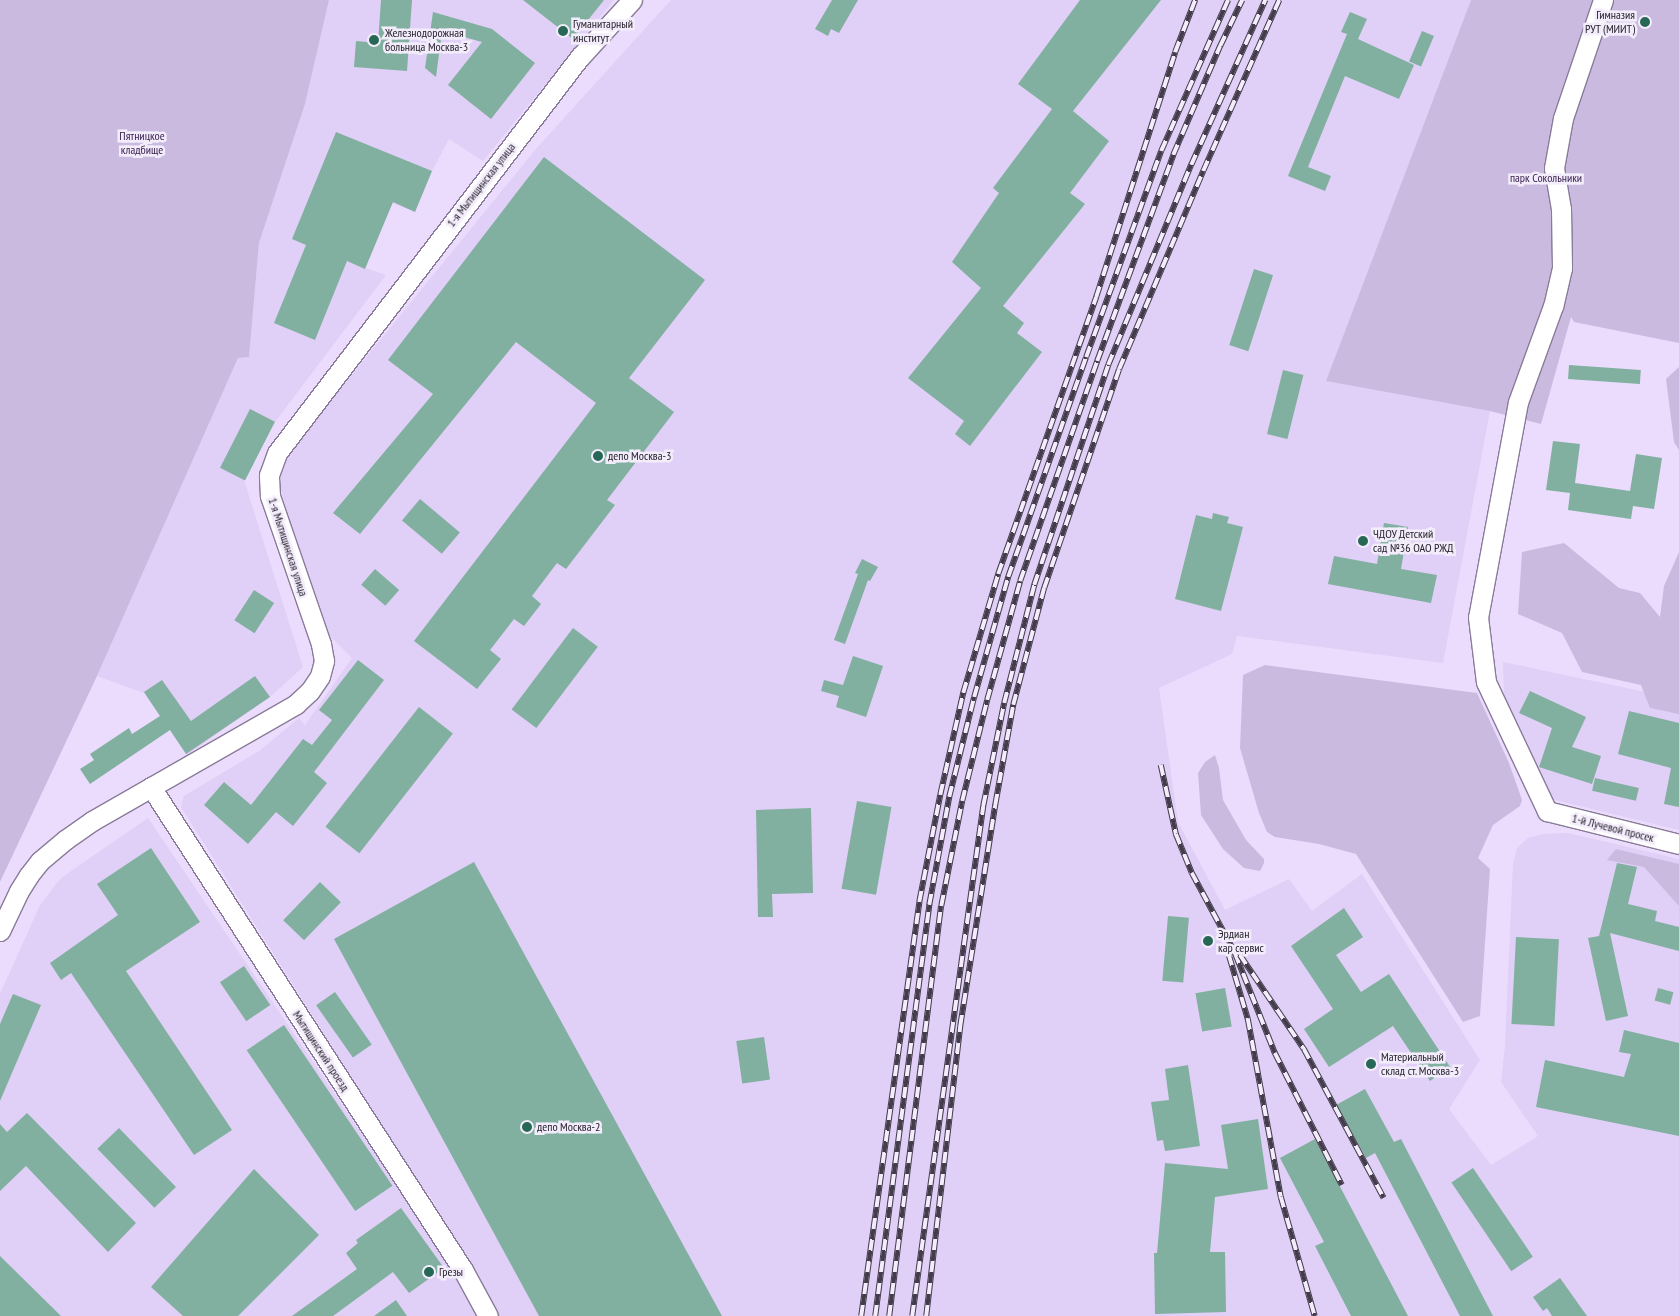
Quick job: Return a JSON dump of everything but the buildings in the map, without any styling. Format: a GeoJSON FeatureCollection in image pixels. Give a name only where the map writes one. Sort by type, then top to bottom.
{"type":"FeatureCollection","features":[{"type":"Feature","properties":{"kind":"street","name":"1-я Мытищинская улица"},"geometry":{"type":"LineString","coordinates":[[0,931],[19,891],[40,861],[92,821],[296,704],[310,691],[320,676],[324,661],[321,644],[270,496],[270,475],[277,454],[580,57],[632,0]]}},
{"type":"Feature","properties":{"kind":"street","name":"1-й Лучевой просек"},"geometry":{"type":"LineString","coordinates":[[1603,0],[1563,118],[1554,168],[1561,209],[1562,268],[1553,306],[1518,402],[1478,617],[1486,682],[1547,811],[1679,844]]}},
{"type":"Feature","properties":{"kind":"street","name":"Мытищинский проезд"},"geometry":{"type":"LineString","coordinates":[[151,787],[463,1270],[488,1316]]}},
{"type":"Feature","properties":{"kind":"shaded area"},"geometry":{"type":"Polygon","coordinates":[[[329,0],[614,0],[483,161],[449,139],[432,171],[415,212],[392,203],[365,268],[386,275],[275,422],[244,480],[303,667],[270,697],[187,755],[144,693],[97,676],[238,358],[249,357],[259,243],[305,104],[329,0]]]}},
{"type":"Feature","properties":{"kind":"shaded area"},"geometry":{"type":"Polygon","coordinates":[[[671,0],[1471,0],[1326,381],[1490,411],[1443,663],[1237,636],[1232,654],[1159,688],[1178,822],[1225,910],[1289,879],[1312,911],[1362,874],[1480,1060],[1449,1109],[1491,1165],[1538,1136],[1501,1082],[1505,1046],[1513,864],[1517,848],[1528,838],[1543,834],[1568,833],[1679,859],[1679,1316],[497,1316],[432,1207],[435,1204],[428,1193],[425,1194],[181,807],[184,796],[259,751],[299,718],[305,725],[352,658],[330,636],[285,506],[281,491],[281,475],[289,452],[535,150],[671,0]]]}},
{"type":"Feature","properties":{"kind":"shaded area"},"geometry":{"type":"Polygon","coordinates":[[[1503,662],[1679,699],[1679,830],[1551,799],[1504,696],[1503,662]]]}},
{"type":"Feature","properties":{"kind":"shaded area"},"geometry":{"type":"Polygon","coordinates":[[[148,818],[455,1272],[478,1316],[0,1316],[0,994],[40,905],[61,878],[148,818]]]}},
{"type":"Feature","properties":{"kind":"green space","name":"Пятницкое кладбище"},"geometry":{"type":"Polygon","coordinates":[[[0,0],[329,0],[305,104],[259,243],[249,357],[238,358],[97,676],[0,882],[0,0]]]}},
{"type":"Feature","properties":{"kind":"green space","name":"парк Сокольники"},"geometry":{"type":"Polygon","coordinates":[[[1471,0],[1679,0],[1679,343],[1574,322],[1571,317],[1541,424],[1490,411],[1326,381],[1471,0]]]}},
{"type":"Feature","properties":{"kind":"green space"},"geometry":{"type":"Polygon","coordinates":[[[1679,367],[1679,450],[1674,442],[1666,379],[1679,367]]]}},
{"type":"Feature","properties":{"kind":"green space"},"geometry":{"type":"Polygon","coordinates":[[[1564,543],[1619,588],[1640,593],[1660,617],[1664,586],[1679,552],[1679,714],[1650,708],[1641,685],[1582,672],[1562,633],[1518,614],[1522,552],[1564,543]]]}},
{"type":"Feature","properties":{"kind":"green space"},"geometry":{"type":"Polygon","coordinates":[[[1265,665],[1477,693],[1509,763],[1522,800],[1520,806],[1493,825],[1478,858],[1490,869],[1480,1016],[1463,1022],[1356,854],[1319,844],[1275,837],[1267,832],[1259,813],[1240,748],[1243,675],[1265,665]]]}},
{"type":"Feature","properties":{"kind":"green space"},"geometry":{"type":"Polygon","coordinates":[[[1215,755],[1219,768],[1223,800],[1246,840],[1264,859],[1260,871],[1244,868],[1223,849],[1201,815],[1198,773],[1205,762],[1215,755]]]}},
{"type":"Feature","properties":{"kind":"green space"},"geometry":{"type":"Polygon","coordinates":[[[1616,849],[1679,864],[1679,906],[1644,867],[1607,860],[1616,849]]]}},
{"type":"Feature","properties":{"kind":"railway"},"geometry":{"type":"LineString","coordinates":[[861,1316],[919,902],[963,693],[998,574],[1096,297],[1175,52],[1195,0]]}},
{"type":"Feature","properties":{"kind":"railway"},"geometry":{"type":"LineString","coordinates":[[875,1316],[929,905],[949,797],[974,697],[1008,577],[1161,151],[1228,0]]}},
{"type":"Feature","properties":{"kind":"railway"},"geometry":{"type":"LineString","coordinates":[[889,1316],[941,906],[962,801],[987,700],[1020,581],[1097,361],[1173,155],[1242,0]]}},
{"type":"Feature","properties":{"kind":"railway"},"geometry":{"type":"LineString","coordinates":[[912,1316],[983,806],[1004,703],[1034,585],[1108,365],[1191,165],[1265,0]]}},
{"type":"Feature","properties":{"kind":"railway"},"geometry":{"type":"LineString","coordinates":[[926,1316],[960,1026],[995,805],[1013,705],[1044,588],[1119,369],[1203,171],[1279,0]]}},
{"type":"Feature","properties":{"kind":"railway"},"geometry":{"type":"LineString","coordinates":[[1161,765],[1176,834],[1192,873],[1235,953],[1275,1053],[1342,1185]]}},
{"type":"Feature","properties":{"kind":"railway"},"geometry":{"type":"LineString","coordinates":[[1229,955],[1248,1019],[1281,1197],[1315,1316]]}},
{"type":"Feature","properties":{"kind":"railway"},"geometry":{"type":"LineString","coordinates":[[1240,955],[1304,1049],[1384,1198]]}},
{"type":"Feature","properties":{"kind":"place","name":"Гимназия РУТ (МИИТ)"},"geometry":{"type":"Point","coordinates":[1645,22]}},
{"type":"Feature","properties":{"kind":"place","name":"Гуманитарный институт"},"geometry":{"type":"Point","coordinates":[563,31]}},
{"type":"Feature","properties":{"kind":"place","name":"Железнодорожная больница Москва-3"},"geometry":{"type":"Point","coordinates":[374,40]}},
{"type":"Feature","properties":{"kind":"place","name":"депо Москва-3"},"geometry":{"type":"Point","coordinates":[598,456]}},
{"type":"Feature","properties":{"kind":"place","name":"ЧДОУ Детский сад №36 ОАО РЖД"},"geometry":{"type":"Point","coordinates":[1363,541]}},
{"type":"Feature","properties":{"kind":"place","name":"Эрдиан кар сервис"},"geometry":{"type":"Point","coordinates":[1208,941]}},
{"type":"Feature","properties":{"kind":"place","name":"Материальный склад ст. Москва-3"},"geometry":{"type":"Point","coordinates":[1371,1064]}},
{"type":"Feature","properties":{"kind":"place","name":"депо Москва-2"},"geometry":{"type":"Point","coordinates":[527,1127]}},
{"type":"Feature","properties":{"kind":"place","name":"Грезы"},"geometry":{"type":"Point","coordinates":[429,1272]}}]}
